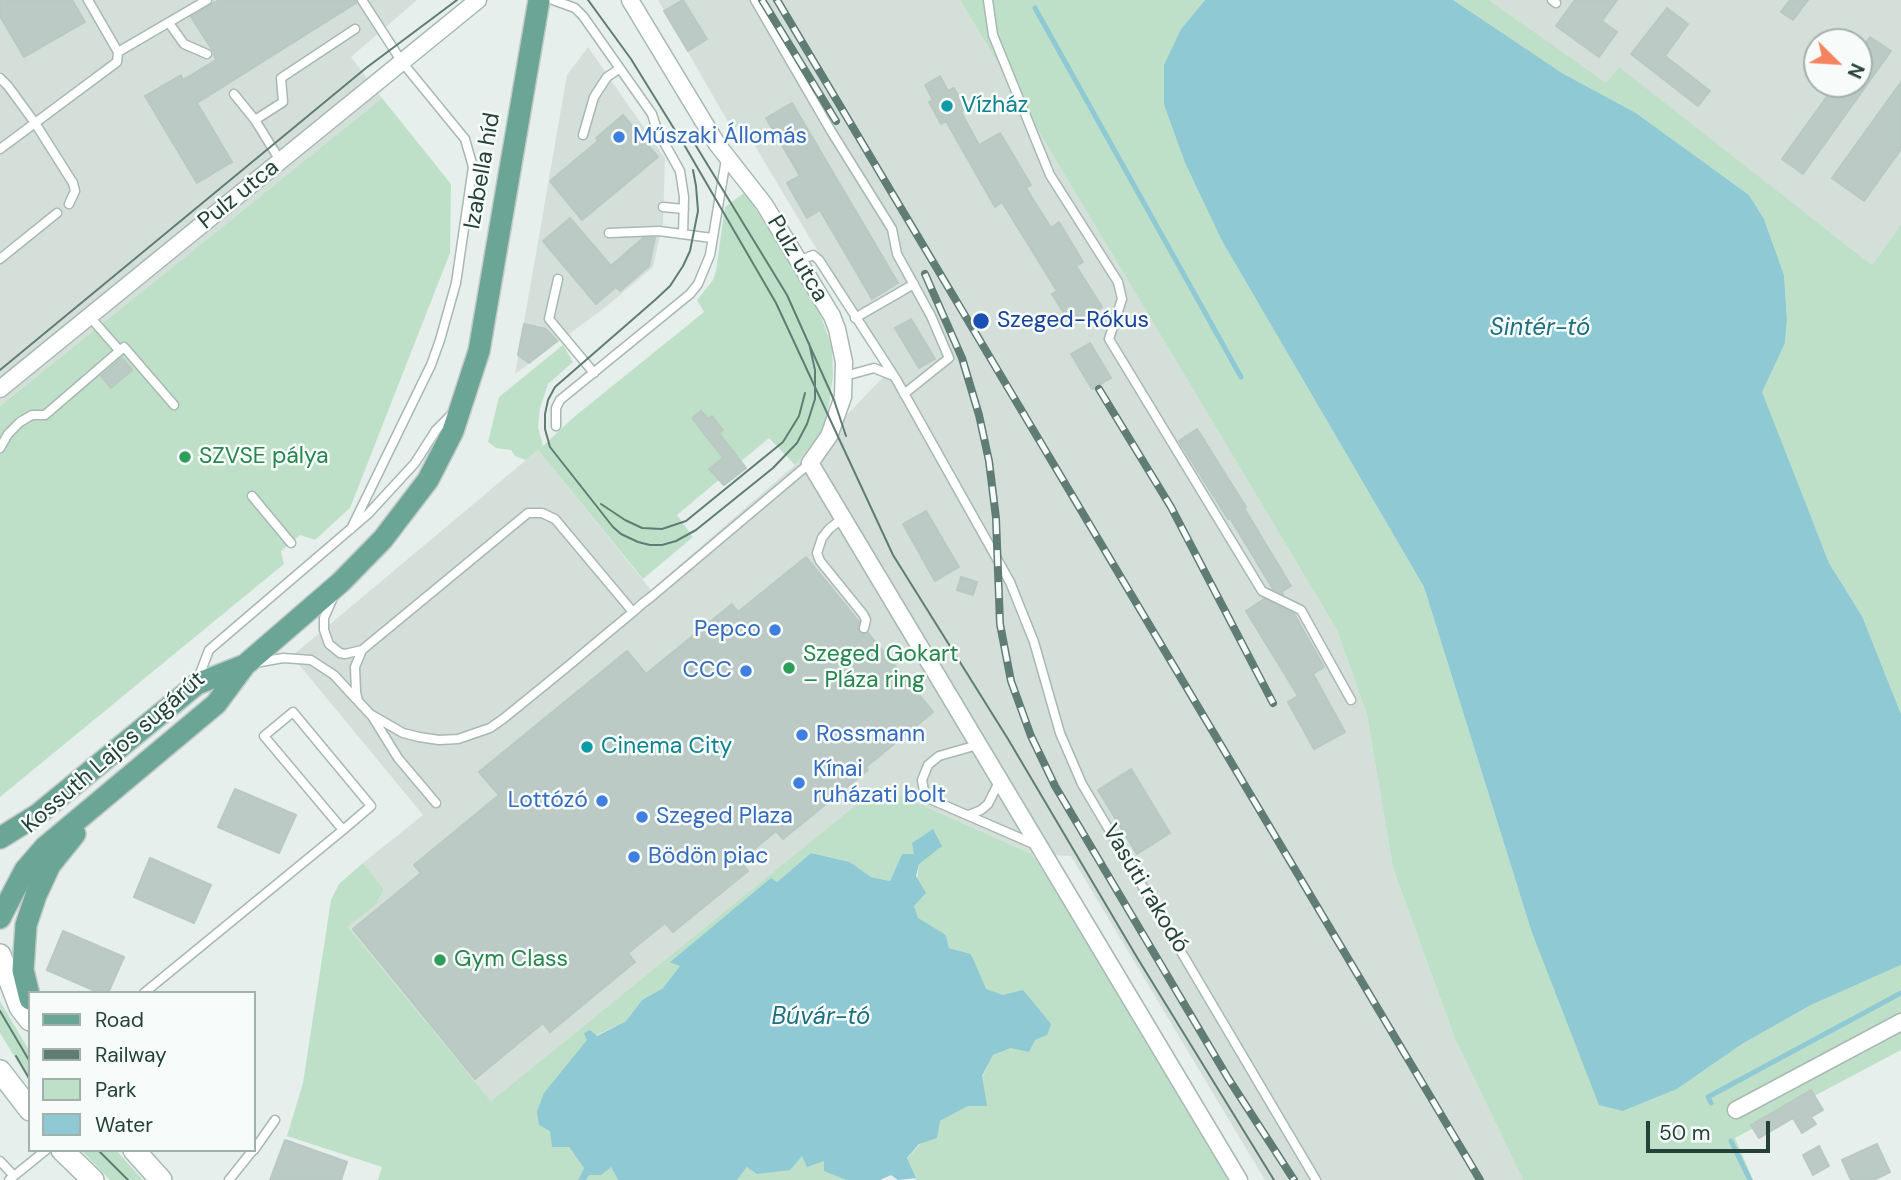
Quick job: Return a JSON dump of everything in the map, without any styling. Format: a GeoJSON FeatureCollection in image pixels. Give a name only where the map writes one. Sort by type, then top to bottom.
{"type":"FeatureCollection","features":[{"type":"Feature","properties":{"kind":"main road","name":"Izabella híd"},"geometry":{"type":"LineString","coordinates":[[479,351],[539,0]]}},
{"type":"Feature","properties":{"kind":"main road","name":"Kossuth Lajos sugárút"},"geometry":{"type":"LineString","coordinates":[[0,918],[18,880],[34,859],[107,794],[216,704],[245,665],[341,582],[383,539],[415,499],[439,459],[463,401],[479,351]]}},
{"type":"Feature","properties":{"kind":"main road","name":"Kossuth Lajos sugárút"},"geometry":{"type":"LineString","coordinates":[[0,838],[37,815],[197,684],[245,665]]}},
{"type":"Feature","properties":{"kind":"main road"},"geometry":{"type":"LineString","coordinates":[[28,991],[23,970],[23,950],[26,925],[36,895],[50,865],[107,794]]}},
{"type":"Feature","properties":{"kind":"main road"},"geometry":{"type":"LineString","coordinates":[[0,955],[20,1007],[28,1017]]}},
{"type":"Feature","properties":{"kind":"main road"},"geometry":{"type":"LineString","coordinates":[[0,1071],[28,1107]]}},
{"type":"Feature","properties":{"kind":"main road"},"geometry":{"type":"LineString","coordinates":[[64,1152],[93,1180]]}},
{"type":"Feature","properties":{"kind":"main road"},"geometry":{"type":"LineString","coordinates":[[136,1152],[161,1180]]}},
{"type":"Feature","properties":{"kind":"street","name":"Pulz utca"},"geometry":{"type":"LineString","coordinates":[[0,389],[478,0]]}},
{"type":"Feature","properties":{"kind":"street","name":"Pulz utca"},"geometry":{"type":"LineString","coordinates":[[631,0],[717,144],[764,204],[837,329],[845,376],[843,397],[835,424],[810,463]]}},
{"type":"Feature","properties":{"kind":"street"},"geometry":{"type":"LineString","coordinates":[[810,463],[981,744],[1239,1180]]}},
{"type":"Feature","properties":{"kind":"street"},"geometry":{"type":"LineString","coordinates":[[1736,1110],[1901,1022]]}},
{"type":"Feature","properties":{"kind":"lane"},"geometry":{"type":"LineString","coordinates":[[0,149],[117,62],[118,52],[88,0]]}},
{"type":"Feature","properties":{"kind":"lane"},"geometry":{"type":"LineString","coordinates":[[118,52],[207,0]]}},
{"type":"Feature","properties":{"kind":"lane"},"geometry":{"type":"LineString","coordinates":[[351,529],[431,365],[440,340],[456,283],[473,167],[465,139],[402,62],[362,0]]}},
{"type":"Feature","properties":{"kind":"lane"},"geometry":{"type":"LineString","coordinates":[[553,0],[575,8],[583,16],[652,114],[657,130],[675,160],[683,184],[682,234]]}},
{"type":"Feature","properties":{"kind":"lane"},"geometry":{"type":"LineString","coordinates":[[755,0],[892,229],[897,254],[931,316],[948,358],[904,394]]}},
{"type":"Feature","properties":{"kind":"lane"},"geometry":{"type":"LineString","coordinates":[[988,0],[993,35],[1050,175],[1118,282],[1122,299],[1109,339],[1262,591],[1301,610],[1351,700]]}},
{"type":"Feature","properties":{"kind":"lane"},"geometry":{"type":"LineString","coordinates":[[169,23],[184,44],[207,54]]}},
{"type":"Feature","properties":{"kind":"lane"},"geometry":{"type":"LineString","coordinates":[[254,120],[283,102],[281,78],[355,29]]}},
{"type":"Feature","properties":{"kind":"lane"},"geometry":{"type":"LineString","coordinates":[[583,135],[594,97],[607,77],[619,69]]}},
{"type":"Feature","properties":{"kind":"lane"},"geometry":{"type":"LineString","coordinates":[[0,78],[35,123],[73,183],[75,191],[69,204]]}},
{"type":"Feature","properties":{"kind":"lane"},"geometry":{"type":"LineString","coordinates":[[234,94],[281,162]]}},
{"type":"Feature","properties":{"kind":"lane"},"geometry":{"type":"LineString","coordinates":[[555,426],[556,408],[560,400],[690,295],[704,273],[726,156]]}},
{"type":"Feature","properties":{"kind":"lane"},"geometry":{"type":"LineString","coordinates":[[663,207],[684,209]]}},
{"type":"Feature","properties":{"kind":"lane"},"geometry":{"type":"LineString","coordinates":[[0,259],[57,214]]}},
{"type":"Feature","properties":{"kind":"lane"},"geometry":{"type":"LineString","coordinates":[[609,233],[659,231],[712,237]]}},
{"type":"Feature","properties":{"kind":"lane","name":"Vasúti rakodó"},"geometry":{"type":"LineString","coordinates":[[798,261],[809,255],[817,257],[896,379],[1010,582],[1034,642],[1060,733],[1082,784],[1316,1180]]}},
{"type":"Feature","properties":{"kind":"lane"},"geometry":{"type":"LineString","coordinates":[[558,279],[549,319],[594,373]]}},
{"type":"Feature","properties":{"kind":"lane"},"geometry":{"type":"LineString","coordinates":[[855,318],[914,284]]}},
{"type":"Feature","properties":{"kind":"lane"},"geometry":{"type":"LineString","coordinates":[[89,316],[119,351]]}},
{"type":"Feature","properties":{"kind":"lane"},"geometry":{"type":"LineString","coordinates":[[0,447],[20,422],[32,415],[45,415],[124,347],[174,405]]}},
{"type":"Feature","properties":{"kind":"lane"},"geometry":{"type":"LineString","coordinates":[[845,376],[874,368],[886,371],[896,379]]}},
{"type":"Feature","properties":{"kind":"lane"},"geometry":{"type":"LineString","coordinates":[[197,684],[209,650],[395,488],[415,464],[436,430],[463,401]]}},
{"type":"Feature","properties":{"kind":"lane"},"geometry":{"type":"LineString","coordinates":[[370,714],[403,733],[419,737],[457,739],[478,734],[503,719],[810,463]]}},
{"type":"Feature","properties":{"kind":"lane"},"geometry":{"type":"LineString","coordinates":[[252,496],[291,543]]}},
{"type":"Feature","properties":{"kind":"lane"},"geometry":{"type":"LineString","coordinates":[[341,582],[324,618],[326,637],[329,644],[340,653],[354,653],[362,650],[528,513],[542,513],[555,519],[633,612]]}},
{"type":"Feature","properties":{"kind":"lane"},"geometry":{"type":"LineString","coordinates":[[843,518],[822,537],[817,553],[820,561],[863,614],[866,622],[864,628]]}},
{"type":"Feature","properties":{"kind":"lane"},"geometry":{"type":"LineString","coordinates":[[358,701],[355,674],[362,650]]}},
{"type":"Feature","properties":{"kind":"lane"},"geometry":{"type":"LineString","coordinates":[[245,665],[283,658],[311,660],[334,675],[370,714],[398,758],[436,803]]}},
{"type":"Feature","properties":{"kind":"lane"},"geometry":{"type":"LineString","coordinates":[[146,991],[343,830],[371,806],[293,712],[264,736],[343,830]]}},
{"type":"Feature","properties":{"kind":"lane"},"geometry":{"type":"LineString","coordinates":[[981,744],[939,755],[928,765],[922,780],[924,791],[930,799],[1039,846]]}},
{"type":"Feature","properties":{"kind":"lane"},"geometry":{"type":"LineString","coordinates":[[969,815],[988,804],[1001,779]]}},
{"type":"Feature","properties":{"kind":"lane"},"geometry":{"type":"LineString","coordinates":[[256,1147],[275,1120]]}},
{"type":"Feature","properties":{"kind":"lane"},"geometry":{"type":"LineString","coordinates":[[0,1161],[11,1178],[44,1152]]}},
{"type":"Feature","properties":{"kind":"lane"},"geometry":{"type":"LineString","coordinates":[[229,1180],[252,1152]]}},
{"type":"Feature","properties":{"kind":"shaded area"},"geometry":{"type":"Polygon","coordinates":[[[0,0],[417,0],[351,57],[382,98],[0,406],[0,0]]]}},
{"type":"Feature","properties":{"kind":"shaded area"},"geometry":{"type":"Polygon","coordinates":[[[658,0],[960,0],[1337,630],[1367,715],[1393,868],[1455,1039],[1523,1180],[1265,1180],[1071,856],[1032,854],[879,786],[491,1101],[348,927],[377,904],[384,889],[363,863],[423,815],[292,656],[538,450],[651,590],[795,465],[819,435],[827,417],[835,427],[889,371],[742,124],[732,129],[658,0]]]}},
{"type":"Feature","properties":{"kind":"shaded area"},"geometry":{"type":"Polygon","coordinates":[[[1489,0],[1901,0],[1901,224],[1872,265],[1619,68],[1606,84],[1489,0]]]}},
{"type":"Feature","properties":{"kind":"shaded area"},"geometry":{"type":"Polygon","coordinates":[[[588,47],[665,158],[663,223],[653,267],[607,306],[515,374],[567,75],[588,47]]]}},
{"type":"Feature","properties":{"kind":"green space"},"geometry":{"type":"Polygon","coordinates":[[[960,0],[1205,0],[1181,29],[1164,105],[1185,163],[1222,241],[1424,587],[1531,930],[1623,1111],[1677,1089],[1742,1044],[1811,1005],[1901,965],[1901,1050],[1735,1138],[1753,1180],[1523,1180],[1455,1039],[1393,868],[1367,715],[1337,630],[960,0]]]}},
{"type":"Feature","properties":{"kind":"green space"},"geometry":{"type":"Polygon","coordinates":[[[1453,0],[1489,0],[1606,83],[1619,67],[1872,265],[1901,224],[1901,714],[1862,616],[1829,563],[1761,392],[1785,343],[1787,319],[1784,275],[1764,219],[1749,195],[1636,113],[1562,73],[1453,0]]]}},
{"type":"Feature","properties":{"kind":"green space","name":"SZVSE pálya"},"geometry":{"type":"Polygon","coordinates":[[[382,98],[451,184],[450,253],[350,508],[315,540],[300,535],[281,551],[284,564],[0,797],[0,406],[382,98]]]}},
{"type":"Feature","properties":{"kind":"green space"},"geometry":{"type":"Polygon","coordinates":[[[745,192],[819,311],[832,347],[833,376],[827,417],[819,435],[795,465],[769,438],[677,515],[693,537],[643,579],[538,450],[526,460],[515,456],[511,450],[496,448],[488,442],[499,397],[563,345],[573,362],[548,384],[540,408],[538,427],[543,446],[574,417],[704,312],[697,300],[713,280],[716,271],[725,207],[745,192]]]}},
{"type":"Feature","properties":{"kind":"green space"},"geometry":{"type":"Polygon","coordinates":[[[879,786],[1032,854],[1201,1116],[1239,1180],[914,1180],[916,1178],[907,1159],[940,1121],[968,1106],[993,1055],[1011,1048],[1003,995],[985,990],[971,954],[949,948],[946,935],[918,919],[914,906],[919,863],[915,854],[902,854],[890,881],[871,877],[850,862],[811,853],[777,882],[771,879],[671,961],[680,966],[663,988],[642,1000],[626,1021],[587,1040],[577,1055],[550,1131],[569,1147],[584,1168],[578,1180],[378,1180],[382,1167],[287,1136],[303,1083],[331,900],[339,884],[363,863],[384,889],[377,904],[348,927],[491,1101],[879,786]]]}},
{"type":"Feature","properties":{"kind":"green space"},"geometry":{"type":"Polygon","coordinates":[[[0,1001],[28,1049],[28,1079],[0,1033],[0,1001]]]}},
{"type":"Feature","properties":{"kind":"green space"},"geometry":{"type":"Polygon","coordinates":[[[83,1152],[118,1152],[143,1180],[110,1180],[83,1152]]]}},
{"type":"Feature","properties":{"kind":"green space"},"geometry":{"type":"Polygon","coordinates":[[[802,1155],[824,1161],[825,1171],[846,1180],[737,1180],[747,1167],[802,1155]]]}},
{"type":"Feature","properties":{"kind":"green space"},"geometry":{"type":"Polygon","coordinates":[[[611,1167],[618,1180],[586,1180],[588,1175],[611,1167]]]}},
{"type":"Feature","properties":{"kind":"water","name":"Sintér-tó"},"geometry":{"type":"Polygon","coordinates":[[[1205,0],[1453,0],[1562,73],[1636,113],[1749,195],[1764,219],[1784,275],[1787,319],[1785,343],[1762,392],[1829,563],[1862,616],[1901,714],[1901,965],[1811,1005],[1742,1044],[1677,1089],[1623,1111],[1599,1105],[1531,930],[1424,587],[1222,241],[1185,163],[1164,105],[1164,65],[1181,29],[1205,0]]]}},
{"type":"Feature","properties":{"kind":"water","name":"Búvár-tó"},"geometry":{"type":"Polygon","coordinates":[[[933,829],[942,846],[919,864],[916,876],[926,893],[914,906],[918,918],[946,935],[949,948],[971,954],[986,989],[1003,995],[1023,990],[1051,1024],[1047,1035],[1035,1040],[1029,1052],[1011,1048],[993,1055],[982,1076],[987,1106],[968,1106],[940,1121],[937,1138],[919,1144],[907,1158],[916,1178],[898,1180],[891,1175],[880,1180],[846,1180],[824,1171],[824,1161],[807,1167],[802,1156],[790,1170],[757,1174],[747,1167],[737,1180],[618,1180],[611,1167],[601,1175],[589,1175],[586,1180],[578,1180],[584,1168],[569,1147],[552,1147],[550,1131],[539,1125],[537,1112],[544,1093],[587,1040],[584,1033],[590,1030],[597,1036],[626,1021],[642,1000],[663,988],[680,966],[670,962],[771,878],[777,882],[811,853],[850,862],[871,877],[890,881],[902,854],[914,854],[912,843],[933,829]]]}},
{"type":"Feature","properties":{"kind":"building"},"geometry":{"type":"Polygon","coordinates":[[[0,0],[72,0],[85,22],[24,57],[0,16],[0,0]]]}},
{"type":"Feature","properties":{"kind":"building"},"geometry":{"type":"Polygon","coordinates":[[[219,0],[356,0],[356,3],[197,103],[232,162],[197,183],[145,96],[181,75],[183,80],[216,60],[191,17],[219,0]]]}},
{"type":"Feature","properties":{"kind":"building"},"geometry":{"type":"Polygon","coordinates":[[[683,0],[707,39],[688,51],[664,11],[683,0]]]}},
{"type":"Feature","properties":{"kind":"building"},"geometry":{"type":"Polygon","coordinates":[[[1575,0],[1617,0],[1602,21],[1617,32],[1599,57],[1556,26],[1575,0]]]}},
{"type":"Feature","properties":{"kind":"building"},"geometry":{"type":"Polygon","coordinates":[[[1790,0],[1808,0],[1793,20],[1781,12],[1790,0]]]}},
{"type":"Feature","properties":{"kind":"building"},"geometry":{"type":"Polygon","coordinates":[[[1667,8],[1688,24],[1665,56],[1710,91],[1698,106],[1631,54],[1667,8]]]}},
{"type":"Feature","properties":{"kind":"building"},"geometry":{"type":"Polygon","coordinates":[[[1873,39],[1891,51],[1873,76],[1873,39]]]}},
{"type":"Feature","properties":{"kind":"building"},"geometry":{"type":"Polygon","coordinates":[[[940,76],[948,91],[954,88],[966,109],[961,112],[979,145],[1000,133],[1031,185],[1026,188],[1051,228],[1059,222],[1083,262],[1076,266],[1102,307],[1072,326],[1052,294],[1057,291],[1002,202],[995,207],[946,121],[941,124],[929,102],[933,100],[925,85],[940,76]]]}},
{"type":"Feature","properties":{"kind":"building"},"geometry":{"type":"Polygon","coordinates":[[[1901,82],[1901,149],[1864,201],[1832,178],[1901,82]]]}},
{"type":"Feature","properties":{"kind":"building"},"geometry":{"type":"Polygon","coordinates":[[[1826,98],[1857,98],[1803,174],[1782,159],[1826,98]]]}},
{"type":"Feature","properties":{"kind":"building"},"geometry":{"type":"Polygon","coordinates":[[[792,103],[898,283],[872,299],[820,210],[807,218],[787,183],[800,176],[766,118],[792,103]]]}},
{"type":"Feature","properties":{"kind":"building"},"geometry":{"type":"Polygon","coordinates":[[[623,115],[658,157],[582,220],[550,181],[598,141],[596,138],[623,115]]]}},
{"type":"Feature","properties":{"kind":"building"},"geometry":{"type":"Polygon","coordinates":[[[570,218],[611,266],[643,238],[655,238],[649,266],[620,291],[616,287],[596,304],[543,241],[570,218]]]}},
{"type":"Feature","properties":{"kind":"building"},"geometry":{"type":"Polygon","coordinates":[[[911,319],[935,359],[919,368],[895,328],[911,319]]]}},
{"type":"Feature","properties":{"kind":"building"},"geometry":{"type":"Polygon","coordinates":[[[524,324],[546,329],[557,341],[529,363],[518,355],[524,324]]]}},
{"type":"Feature","properties":{"kind":"building"},"geometry":{"type":"Polygon","coordinates":[[[1090,343],[1111,378],[1092,389],[1071,354],[1090,343]]]}},
{"type":"Feature","properties":{"kind":"building"},"geometry":{"type":"Polygon","coordinates":[[[122,358],[132,370],[111,388],[101,376],[122,358]]]}},
{"type":"Feature","properties":{"kind":"building"},"geometry":{"type":"Polygon","coordinates":[[[701,411],[708,419],[712,416],[723,430],[719,433],[746,468],[724,485],[709,469],[723,458],[692,418],[701,411]]]}},
{"type":"Feature","properties":{"kind":"building"},"geometry":{"type":"Polygon","coordinates":[[[1197,429],[1291,586],[1281,592],[1283,594],[1273,589],[1179,441],[1197,429]]]}},
{"type":"Feature","properties":{"kind":"building"},"geometry":{"type":"Polygon","coordinates":[[[926,511],[959,567],[935,581],[903,524],[926,511]]]}},
{"type":"Feature","properties":{"kind":"building","name":"Szeged Plaza"},"geometry":{"type":"Polygon","coordinates":[[[806,557],[859,622],[859,632],[868,633],[933,712],[866,767],[868,770],[783,839],[776,831],[740,861],[748,871],[673,932],[665,923],[628,953],[635,962],[550,1032],[543,1023],[475,1079],[353,929],[421,873],[414,865],[499,795],[479,772],[627,651],[646,674],[732,604],[738,612],[806,557]]]}},
{"type":"Feature","properties":{"kind":"building"},"geometry":{"type":"Polygon","coordinates":[[[961,577],[977,582],[973,595],[957,590],[961,577]]]}},
{"type":"Feature","properties":{"kind":"building"},"geometry":{"type":"Polygon","coordinates":[[[1264,599],[1294,614],[1324,667],[1313,674],[1345,732],[1314,749],[1288,702],[1298,696],[1246,611],[1264,599]]]}},
{"type":"Feature","properties":{"kind":"building"},"geometry":{"type":"Polygon","coordinates":[[[1131,769],[1170,833],[1137,854],[1098,790],[1131,769]]]}},
{"type":"Feature","properties":{"kind":"building"},"geometry":{"type":"Polygon","coordinates":[[[235,789],[296,815],[279,853],[218,827],[235,789]]]}},
{"type":"Feature","properties":{"kind":"building"},"geometry":{"type":"Polygon","coordinates":[[[150,858],[211,885],[194,923],[134,897],[150,858]]]}},
{"type":"Feature","properties":{"kind":"building"},"geometry":{"type":"Polygon","coordinates":[[[63,931],[124,957],[109,991],[95,991],[47,970],[63,931]]]}},
{"type":"Feature","properties":{"kind":"building"},"geometry":{"type":"Polygon","coordinates":[[[1811,1090],[1823,1110],[1811,1117],[1816,1124],[1802,1133],[1793,1118],[1759,1138],[1751,1125],[1811,1090]]]}},
{"type":"Feature","properties":{"kind":"building"},"geometry":{"type":"Polygon","coordinates":[[[285,1140],[347,1162],[341,1180],[270,1180],[285,1140]]]}},
{"type":"Feature","properties":{"kind":"building"},"geometry":{"type":"Polygon","coordinates":[[[1877,1144],[1890,1172],[1874,1180],[1851,1180],[1842,1160],[1877,1144]]]}},
{"type":"Feature","properties":{"kind":"building"},"geometry":{"type":"Polygon","coordinates":[[[1819,1146],[1829,1166],[1813,1175],[1803,1155],[1819,1146]]]}},
{"type":"Feature","properties":{"kind":"waterway"},"geometry":{"type":"LineString","coordinates":[[1035,8],[1241,377]]}},
{"type":"Feature","properties":{"kind":"waterway"},"geometry":{"type":"LineString","coordinates":[[1711,1103],[1708,1097],[1901,993]]}},
{"type":"Feature","properties":{"kind":"waterway"},"geometry":{"type":"LineString","coordinates":[[1731,1141],[1750,1180]]}},
{"type":"Feature","properties":{"kind":"tram line"},"geometry":{"type":"LineString","coordinates":[[0,370],[366,68],[457,0]]}},
{"type":"Feature","properties":{"kind":"tram line"},"geometry":{"type":"LineString","coordinates":[[588,0],[631,59],[776,303],[893,555],[1008,739],[1138,959],[1274,1180]]}},
{"type":"Feature","properties":{"kind":"tram line"},"geometry":{"type":"LineString","coordinates":[[690,136],[787,295],[834,400],[846,436]]}},
{"type":"Feature","properties":{"kind":"tram line"},"geometry":{"type":"LineString","coordinates":[[693,170],[698,211],[690,251],[683,266],[670,286],[555,387],[545,414],[545,429],[550,447],[621,534],[650,545],[676,541],[696,530],[773,468],[797,443],[815,399],[815,370],[809,343]]}},
{"type":"Feature","properties":{"kind":"tram line"},"geometry":{"type":"LineString","coordinates":[[601,504],[642,528],[662,529],[686,521],[783,442],[799,416],[805,393]]}},
{"type":"Feature","properties":{"kind":"tram line"},"geometry":{"type":"LineString","coordinates":[[0,1011],[28,1059]]}},
{"type":"Feature","properties":{"kind":"tram line"},"geometry":{"type":"LineString","coordinates":[[16,1056],[28,1077]]}},
{"type":"Feature","properties":{"kind":"tram line"},"geometry":{"type":"LineString","coordinates":[[100,1152],[128,1180]]}},
{"type":"Feature","properties":{"kind":"railway"},"geometry":{"type":"LineString","coordinates":[[762,0],[836,121]]}},
{"type":"Feature","properties":{"kind":"railway"},"geometry":{"type":"LineString","coordinates":[[777,0],[1480,1180]]}},
{"type":"Feature","properties":{"kind":"railway"},"geometry":{"type":"LineString","coordinates":[[925,274],[962,358],[979,415],[989,461],[996,518],[1000,624],[1011,681],[1031,736],[1055,786],[1228,1078],[1294,1180]]}},
{"type":"Feature","properties":{"kind":"railway"},"geometry":{"type":"LineString","coordinates":[[1099,389],[1171,507],[1273,703]]}},
{"type":"Feature","properties":{"kind":"place","name":"Vízház"},"geometry":{"type":"Point","coordinates":[947,106]}},
{"type":"Feature","properties":{"kind":"place","name":"Műszaki Állomás"},"geometry":{"type":"Point","coordinates":[619,137]}},
{"type":"Feature","properties":{"kind":"place","name":"Szeged-Rókus"},"geometry":{"type":"Point","coordinates":[981,321]}},
{"type":"Feature","properties":{"kind":"place","name":"SZVSE pálya"},"geometry":{"type":"Point","coordinates":[185,457]}},
{"type":"Feature","properties":{"kind":"place","name":"Pepco"},"geometry":{"type":"Point","coordinates":[775,630]}},
{"type":"Feature","properties":{"kind":"place","name":"Szeged Gokart – Pláza ring"},"geometry":{"type":"Point","coordinates":[789,668]}},
{"type":"Feature","properties":{"kind":"place","name":"CCC"},"geometry":{"type":"Point","coordinates":[746,671]}},
{"type":"Feature","properties":{"kind":"place","name":"Rossmann"},"geometry":{"type":"Point","coordinates":[802,735]}},
{"type":"Feature","properties":{"kind":"place","name":"Cinema City"},"geometry":{"type":"Point","coordinates":[587,747]}},
{"type":"Feature","properties":{"kind":"place","name":"Kínai ruházati bolt"},"geometry":{"type":"Point","coordinates":[799,783]}},
{"type":"Feature","properties":{"kind":"place","name":"Lottózó"},"geometry":{"type":"Point","coordinates":[602,801]}},
{"type":"Feature","properties":{"kind":"place","name":"Szeged Plaza"},"geometry":{"type":"Point","coordinates":[642,817]}},
{"type":"Feature","properties":{"kind":"place","name":"Bödön piac"},"geometry":{"type":"Point","coordinates":[634,857]}},
{"type":"Feature","properties":{"kind":"place","name":"Gym Class"},"geometry":{"type":"Point","coordinates":[440,960]}}]}
